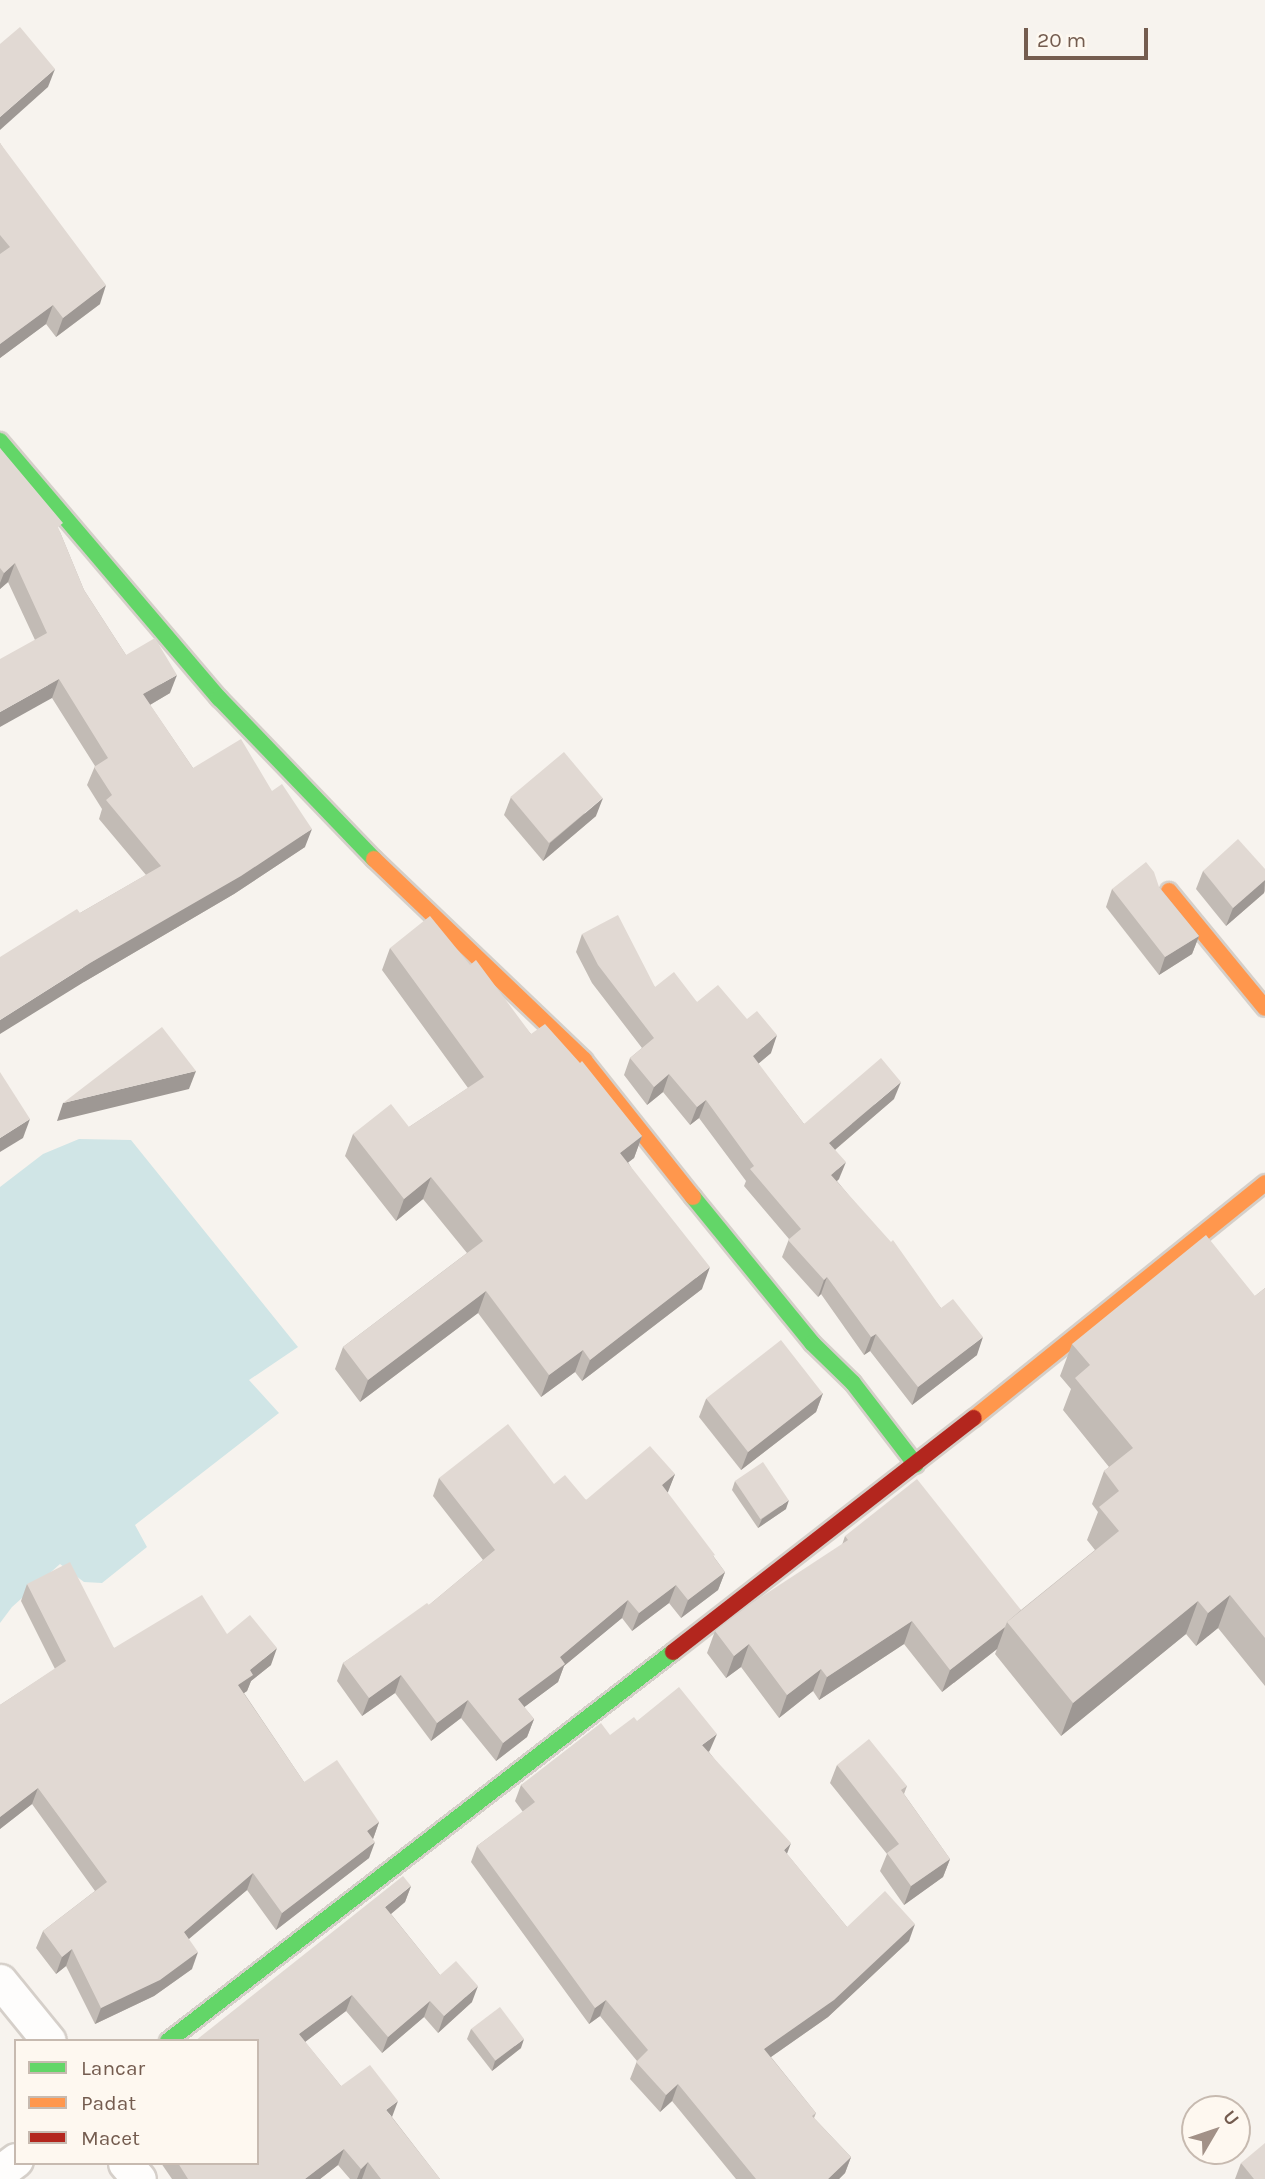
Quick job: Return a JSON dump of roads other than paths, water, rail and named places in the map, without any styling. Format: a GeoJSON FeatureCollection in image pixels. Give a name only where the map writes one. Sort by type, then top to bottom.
{"type":"FeatureCollection","features":[{"type":"Feature","properties":{"kind":"street"},"geometry":{"type":"LineString","coordinates":[[0,441],[219,698],[366,851],[584,1060],[812,1343],[853,1384],[916,1465]]}},
{"type":"Feature","properties":{"kind":"street"},"geometry":{"type":"LineString","coordinates":[[1168,891],[1265,1008]]}},
{"type":"Feature","properties":{"kind":"street"},"geometry":{"type":"LineString","coordinates":[[171,2039],[916,1465],[1265,1183]]}},
{"type":"Feature","properties":{"kind":"street"},"geometry":{"type":"LineString","coordinates":[[0,1980],[47,2039]]}},
{"type":"Feature","properties":{"kind":"street"},"geometry":{"type":"LineString","coordinates":[[127,2165],[138,2179]]}}]}
